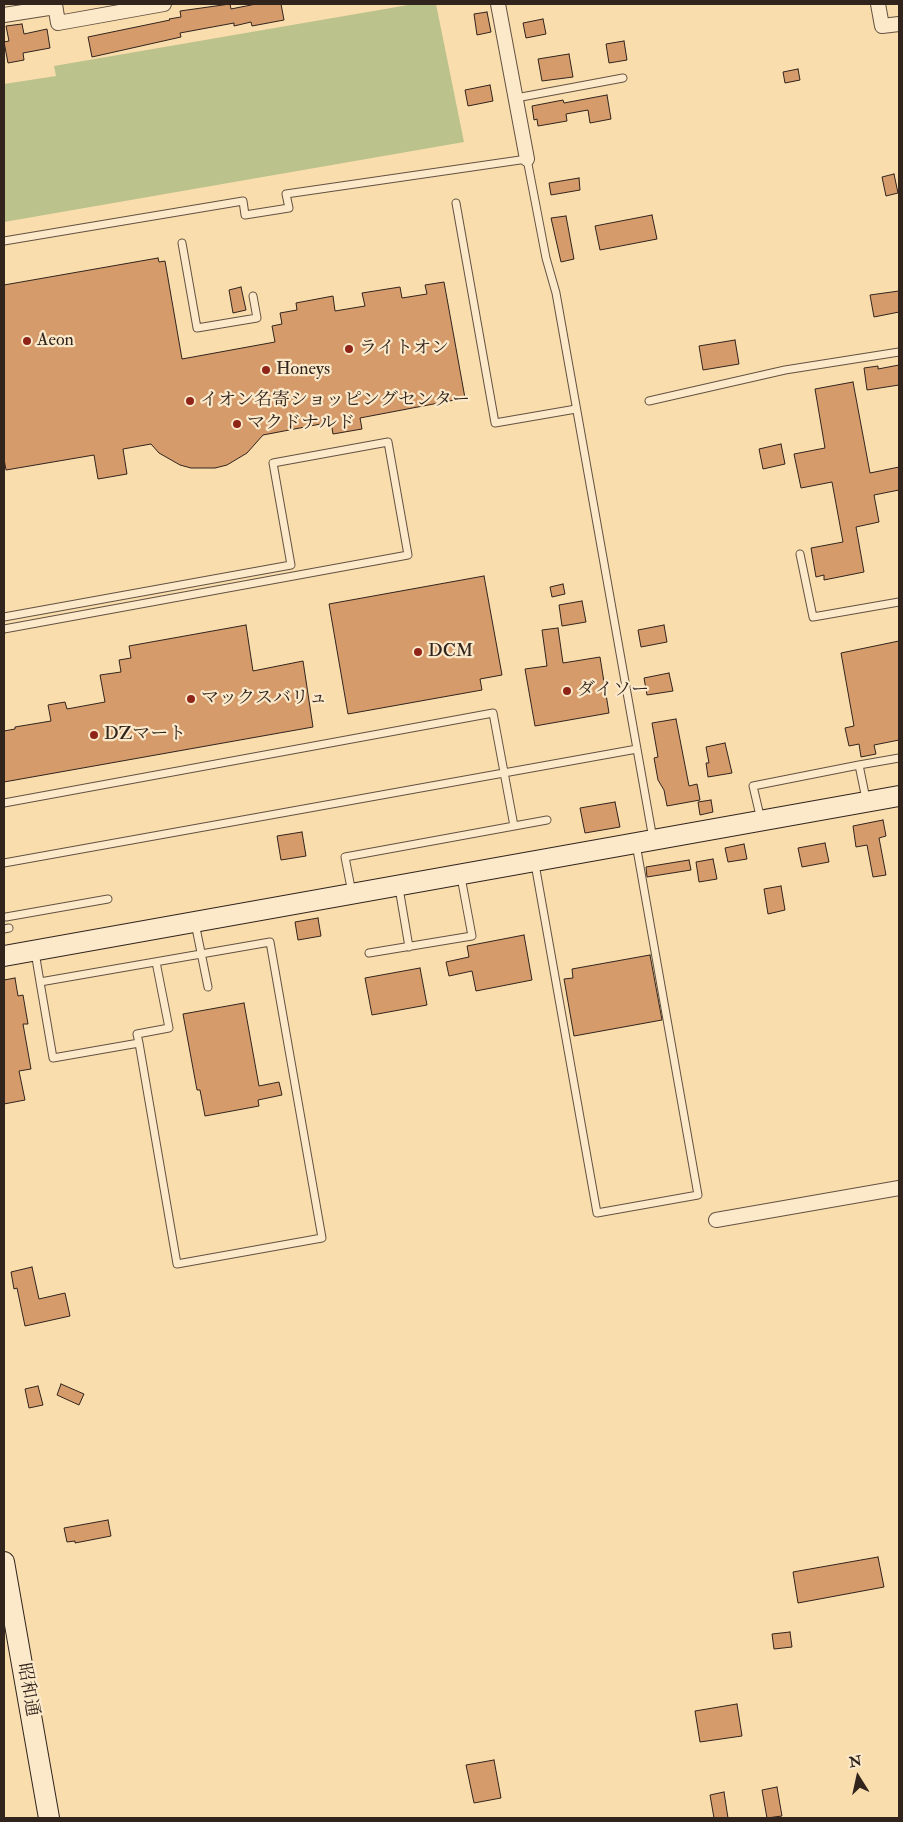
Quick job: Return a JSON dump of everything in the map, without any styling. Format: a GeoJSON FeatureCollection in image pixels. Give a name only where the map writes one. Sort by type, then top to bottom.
{"type":"FeatureCollection","features":[{"type":"Feature","properties":{"kind":"street"},"geometry":{"type":"LineString","coordinates":[[4,15],[55,5],[58,23],[164,4]]}},
{"type":"Feature","properties":{"kind":"street"},"geometry":{"type":"LineString","coordinates":[[498,4],[527,159]]}},
{"type":"Feature","properties":{"kind":"street"},"geometry":{"type":"LineString","coordinates":[[878,4],[882,26],[899,24]]}},
{"type":"Feature","properties":{"kind":"street"},"geometry":{"type":"LineString","coordinates":[[4,956],[899,796]]}},
{"type":"Feature","properties":{"kind":"street"},"geometry":{"type":"LineString","coordinates":[[716,1220],[899,1188]]}},
{"type":"Feature","properties":{"kind":"street","name":"昭和通"},"geometry":{"type":"LineString","coordinates":[[4,1562],[50,1818]]}},
{"type":"Feature","properties":{"kind":"lane"},"geometry":{"type":"LineString","coordinates":[[516,98],[623,78]]}},
{"type":"Feature","properties":{"kind":"lane"},"geometry":{"type":"LineString","coordinates":[[4,241],[243,201],[245,215],[289,208],[286,194],[527,159],[546,258],[556,293],[637,749],[644,841],[698,1195],[597,1213],[535,861]]}},
{"type":"Feature","properties":{"kind":"lane"},"geometry":{"type":"LineString","coordinates":[[456,203],[495,423],[576,409]]}},
{"type":"Feature","properties":{"kind":"lane"},"geometry":{"type":"LineString","coordinates":[[182,244],[197,328],[257,318],[253,296]]}},
{"type":"Feature","properties":{"kind":"lane"},"geometry":{"type":"LineString","coordinates":[[649,401],[786,370],[899,352]]}},
{"type":"Feature","properties":{"kind":"lane"},"geometry":{"type":"LineString","coordinates":[[4,617],[291,566],[273,463],[388,442],[408,555],[4,629]]}},
{"type":"Feature","properties":{"kind":"lane"},"geometry":{"type":"LineString","coordinates":[[800,554],[813,617],[899,602]]}},
{"type":"Feature","properties":{"kind":"lane"},"geometry":{"type":"LineString","coordinates":[[4,803],[493,713],[514,826]]}},
{"type":"Feature","properties":{"kind":"lane"},"geometry":{"type":"LineString","coordinates":[[4,863],[637,749]]}},
{"type":"Feature","properties":{"kind":"lane"},"geometry":{"type":"LineString","coordinates":[[761,820],[753,786],[899,758]]}},
{"type":"Feature","properties":{"kind":"lane"},"geometry":{"type":"LineString","coordinates":[[859,765],[866,802]]}},
{"type":"Feature","properties":{"kind":"lane"},"geometry":{"type":"LineString","coordinates":[[352,894],[345,857],[547,820]]}},
{"type":"Feature","properties":{"kind":"lane"},"geometry":{"type":"LineString","coordinates":[[369,954],[472,936],[461,874]]}},
{"type":"Feature","properties":{"kind":"lane"},"geometry":{"type":"LineString","coordinates":[[399,885],[409,946]]}},
{"type":"Feature","properties":{"kind":"lane"},"geometry":{"type":"LineString","coordinates":[[6,917],[108,899]]}},
{"type":"Feature","properties":{"kind":"lane"},"geometry":{"type":"LineString","coordinates":[[194,922],[208,988]]}},
{"type":"Feature","properties":{"kind":"lane"},"geometry":{"type":"LineString","coordinates":[[40,982],[270,942],[322,1238],[177,1264],[137,1034],[169,1028],[156,962]]}},
{"type":"Feature","properties":{"kind":"lane"},"geometry":{"type":"LineString","coordinates":[[34,951],[53,1058],[138,1043]]}},
{"type":"Feature","properties":{"kind":"green space"},"geometry":{"type":"Polygon","coordinates":[[[414,4],[436,4],[464,142],[4,222],[4,84],[56,76],[54,66],[414,4]]]}},
{"type":"Feature","properties":{"kind":"building"},"geometry":{"type":"Polygon","coordinates":[[[230,4],[231,9],[256,4],[281,4],[284,20],[252,26],[251,22],[234,26],[234,23],[180,33],[181,37],[92,57],[88,37],[181,17],[180,11],[230,4]]]}},
{"type":"Feature","properties":{"kind":"building"},"geometry":{"type":"Polygon","coordinates":[[[487,12],[491,32],[477,35],[474,14],[487,12]]]}},
{"type":"Feature","properties":{"kind":"building"},"geometry":{"type":"Polygon","coordinates":[[[543,19],[546,34],[526,38],[523,23],[543,19]]]}},
{"type":"Feature","properties":{"kind":"building"},"geometry":{"type":"Polygon","coordinates":[[[22,24],[24,34],[47,29],[50,48],[23,53],[24,60],[8,63],[4,42],[9,41],[6,26],[22,24]]]}},
{"type":"Feature","properties":{"kind":"building"},"geometry":{"type":"Polygon","coordinates":[[[624,41],[627,60],[609,63],[606,44],[624,41]]]}},
{"type":"Feature","properties":{"kind":"building"},"geometry":{"type":"Polygon","coordinates":[[[569,54],[573,77],[542,81],[538,59],[569,54]]]}},
{"type":"Feature","properties":{"kind":"building"},"geometry":{"type":"Polygon","coordinates":[[[798,69],[800,80],[785,83],[783,72],[798,69]]]}},
{"type":"Feature","properties":{"kind":"building"},"geometry":{"type":"Polygon","coordinates":[[[490,85],[493,101],[468,106],[465,90],[490,85]]]}},
{"type":"Feature","properties":{"kind":"building"},"geometry":{"type":"Polygon","coordinates":[[[607,95],[611,119],[590,123],[588,110],[566,114],[567,121],[538,126],[537,119],[534,120],[532,106],[563,100],[564,103],[607,95]]]}},
{"type":"Feature","properties":{"kind":"building"},"geometry":{"type":"Polygon","coordinates":[[[894,174],[898,193],[886,196],[882,177],[894,174]]]}},
{"type":"Feature","properties":{"kind":"building"},"geometry":{"type":"Polygon","coordinates":[[[579,178],[580,190],[551,195],[549,183],[579,178]]]}},
{"type":"Feature","properties":{"kind":"building"},"geometry":{"type":"Polygon","coordinates":[[[652,215],[657,239],[600,250],[595,226],[652,215]]]}},
{"type":"Feature","properties":{"kind":"building"},"geometry":{"type":"Polygon","coordinates":[[[566,216],[574,259],[561,262],[551,218],[566,216]]]}},
{"type":"Feature","properties":{"kind":"building"},"geometry":{"type":"Polygon","coordinates":[[[158,258],[159,262],[165,261],[182,359],[275,342],[272,326],[282,324],[280,313],[297,310],[296,303],[333,296],[335,311],[365,306],[362,293],[400,287],[402,298],[427,294],[425,285],[444,282],[465,398],[360,418],[362,429],[333,434],[331,422],[263,435],[247,453],[227,465],[215,468],[191,468],[180,465],[159,453],[151,444],[123,449],[127,474],[98,479],[94,455],[6,470],[4,459],[4,285],[158,258]]]}},
{"type":"Feature","properties":{"kind":"building"},"geometry":{"type":"Polygon","coordinates":[[[241,287],[246,310],[233,313],[229,290],[241,287]]]}},
{"type":"Feature","properties":{"kind":"building"},"geometry":{"type":"Polygon","coordinates":[[[899,291],[899,312],[874,317],[870,295],[899,291]]]}},
{"type":"Feature","properties":{"kind":"building"},"geometry":{"type":"Polygon","coordinates":[[[735,340],[739,364],[703,370],[699,346],[735,340]]]}},
{"type":"Feature","properties":{"kind":"building"},"geometry":{"type":"Polygon","coordinates":[[[899,365],[899,385],[867,390],[864,368],[878,366],[878,369],[899,365]]]}},
{"type":"Feature","properties":{"kind":"building"},"geometry":{"type":"Polygon","coordinates":[[[853,382],[870,473],[899,467],[899,490],[874,495],[879,522],[856,527],[864,572],[824,580],[824,575],[816,577],[811,548],[843,542],[832,482],[801,488],[794,454],[825,448],[815,389],[853,382]]]}},
{"type":"Feature","properties":{"kind":"building"},"geometry":{"type":"Polygon","coordinates":[[[781,444],[785,464],[763,469],[759,449],[781,444]]]}},
{"type":"Feature","properties":{"kind":"building","name":"DCM"},"geometry":{"type":"Polygon","coordinates":[[[484,576],[502,675],[480,679],[482,690],[348,714],[329,604],[484,576]]]}},
{"type":"Feature","properties":{"kind":"building"},"geometry":{"type":"Polygon","coordinates":[[[563,584],[565,594],[552,597],[550,587],[563,584]]]}},
{"type":"Feature","properties":{"kind":"building"},"geometry":{"type":"Polygon","coordinates":[[[582,601],[586,622],[562,626],[559,605],[582,601]]]}},
{"type":"Feature","properties":{"kind":"building"},"geometry":{"type":"Polygon","coordinates":[[[246,625],[253,671],[303,661],[313,727],[4,782],[4,731],[15,729],[15,727],[51,721],[48,705],[65,702],[67,709],[105,702],[100,675],[121,672],[119,660],[131,658],[129,646],[246,625]]]}},
{"type":"Feature","properties":{"kind":"building"},"geometry":{"type":"Polygon","coordinates":[[[664,625],[667,642],[641,647],[638,630],[664,625]]]}},
{"type":"Feature","properties":{"kind":"building","name":"ダイソー"},"geometry":{"type":"Polygon","coordinates":[[[558,628],[563,663],[600,657],[609,713],[535,726],[525,669],[547,666],[542,630],[558,628]]]}},
{"type":"Feature","properties":{"kind":"building"},"geometry":{"type":"Polygon","coordinates":[[[899,641],[899,740],[874,745],[876,754],[861,757],[859,744],[849,746],[845,728],[854,726],[841,653],[899,641]]]}},
{"type":"Feature","properties":{"kind":"building"},"geometry":{"type":"Polygon","coordinates":[[[669,673],[673,691],[647,695],[644,678],[669,673]]]}},
{"type":"Feature","properties":{"kind":"building"},"geometry":{"type":"Polygon","coordinates":[[[676,719],[689,786],[697,784],[700,800],[667,806],[664,790],[658,780],[654,758],[658,757],[652,723],[676,719]]]}},
{"type":"Feature","properties":{"kind":"building"},"geometry":{"type":"Polygon","coordinates":[[[725,743],[732,773],[708,777],[706,763],[709,763],[706,747],[725,743]]]}},
{"type":"Feature","properties":{"kind":"building"},"geometry":{"type":"Polygon","coordinates":[[[711,800],[713,812],[700,815],[698,802],[711,800]]]}},
{"type":"Feature","properties":{"kind":"building"},"geometry":{"type":"Polygon","coordinates":[[[615,802],[620,827],[585,833],[580,808],[615,802]]]}},
{"type":"Feature","properties":{"kind":"building"},"geometry":{"type":"Polygon","coordinates":[[[883,820],[886,836],[879,838],[886,875],[873,877],[867,845],[856,847],[853,826],[883,820]]]}},
{"type":"Feature","properties":{"kind":"building"},"geometry":{"type":"Polygon","coordinates":[[[302,832],[306,856],[281,860],[277,836],[302,832]]]}},
{"type":"Feature","properties":{"kind":"building"},"geometry":{"type":"Polygon","coordinates":[[[825,843],[829,862],[802,867],[798,848],[825,843]]]}},
{"type":"Feature","properties":{"kind":"building"},"geometry":{"type":"Polygon","coordinates":[[[744,844],[747,859],[728,862],[725,848],[744,844]]]}},
{"type":"Feature","properties":{"kind":"building"},"geometry":{"type":"Polygon","coordinates":[[[713,859],[717,879],[699,882],[696,862],[713,859]]]}},
{"type":"Feature","properties":{"kind":"building"},"geometry":{"type":"Polygon","coordinates":[[[689,860],[691,870],[647,877],[646,867],[689,860]]]}},
{"type":"Feature","properties":{"kind":"building"},"geometry":{"type":"Polygon","coordinates":[[[781,886],[785,910],[768,914],[764,889],[781,886]]]}},
{"type":"Feature","properties":{"kind":"building"},"geometry":{"type":"Polygon","coordinates":[[[318,918],[321,936],[298,940],[295,922],[318,918]]]}},
{"type":"Feature","properties":{"kind":"building"},"geometry":{"type":"Polygon","coordinates":[[[524,935],[532,980],[476,991],[472,971],[449,976],[446,962],[469,957],[467,946],[524,935]]]}},
{"type":"Feature","properties":{"kind":"building"},"geometry":{"type":"Polygon","coordinates":[[[650,955],[662,1020],[574,1036],[564,979],[573,978],[572,969],[650,955]]]}},
{"type":"Feature","properties":{"kind":"building"},"geometry":{"type":"Polygon","coordinates":[[[420,968],[427,1005],[372,1015],[365,978],[420,968]]]}},
{"type":"Feature","properties":{"kind":"building"},"geometry":{"type":"Polygon","coordinates":[[[15,978],[18,996],[23,995],[28,1024],[23,1024],[31,1069],[19,1071],[25,1100],[4,1104],[4,980],[15,978]]]}},
{"type":"Feature","properties":{"kind":"building"},"geometry":{"type":"Polygon","coordinates":[[[244,1003],[259,1086],[279,1082],[282,1095],[258,1100],[259,1106],[205,1116],[200,1090],[197,1090],[183,1014],[244,1003]]]}},
{"type":"Feature","properties":{"kind":"building"},"geometry":{"type":"Polygon","coordinates":[[[32,1267],[39,1299],[65,1293],[70,1316],[25,1326],[17,1288],[14,1289],[11,1272],[32,1267]]]}},
{"type":"Feature","properties":{"kind":"building"},"geometry":{"type":"Polygon","coordinates":[[[61,1384],[84,1394],[79,1405],[57,1395],[61,1384]]]}},
{"type":"Feature","properties":{"kind":"building"},"geometry":{"type":"Polygon","coordinates":[[[38,1386],[43,1405],[29,1408],[25,1389],[38,1386]]]}},
{"type":"Feature","properties":{"kind":"building"},"geometry":{"type":"Polygon","coordinates":[[[108,1520],[111,1536],[75,1543],[75,1541],[67,1542],[64,1528],[108,1520]]]}},
{"type":"Feature","properties":{"kind":"building"},"geometry":{"type":"Polygon","coordinates":[[[878,1557],[884,1587],[798,1603],[793,1572],[878,1557]]]}},
{"type":"Feature","properties":{"kind":"building"},"geometry":{"type":"Polygon","coordinates":[[[790,1632],[792,1647],[774,1649],[772,1634],[790,1632]]]}},
{"type":"Feature","properties":{"kind":"building"},"geometry":{"type":"Polygon","coordinates":[[[737,1704],[742,1736],[700,1742],[695,1711],[737,1704]]]}},
{"type":"Feature","properties":{"kind":"building"},"geometry":{"type":"Polygon","coordinates":[[[494,1760],[501,1798],[474,1803],[466,1765],[494,1760]]]}},
{"type":"Feature","properties":{"kind":"building"},"geometry":{"type":"Polygon","coordinates":[[[777,1787],[782,1816],[767,1818],[762,1790],[777,1787]]]}},
{"type":"Feature","properties":{"kind":"building"},"geometry":{"type":"Polygon","coordinates":[[[724,1792],[728,1818],[714,1818],[710,1795],[724,1792]]]}},
{"type":"Feature","properties":{"kind":"place","name":"Aeon"},"geometry":{"type":"Point","coordinates":[27,341]}},
{"type":"Feature","properties":{"kind":"place","name":"ライトオン"},"geometry":{"type":"Point","coordinates":[349,349]}},
{"type":"Feature","properties":{"kind":"place","name":"Honeys"},"geometry":{"type":"Point","coordinates":[266,370]}},
{"type":"Feature","properties":{"kind":"place","name":"イオン名寄ショッピングセンター"},"geometry":{"type":"Point","coordinates":[190,401]}},
{"type":"Feature","properties":{"kind":"place","name":"マクドナルド"},"geometry":{"type":"Point","coordinates":[237,424]}},
{"type":"Feature","properties":{"kind":"place","name":"DCM"},"geometry":{"type":"Point","coordinates":[418,652]}},
{"type":"Feature","properties":{"kind":"place","name":"ダイソー"},"geometry":{"type":"Point","coordinates":[567,691]}},
{"type":"Feature","properties":{"kind":"place","name":"マックスバリュ"},"geometry":{"type":"Point","coordinates":[191,699]}},
{"type":"Feature","properties":{"kind":"place","name":"DZマート"},"geometry":{"type":"Point","coordinates":[94,735]}}]}
